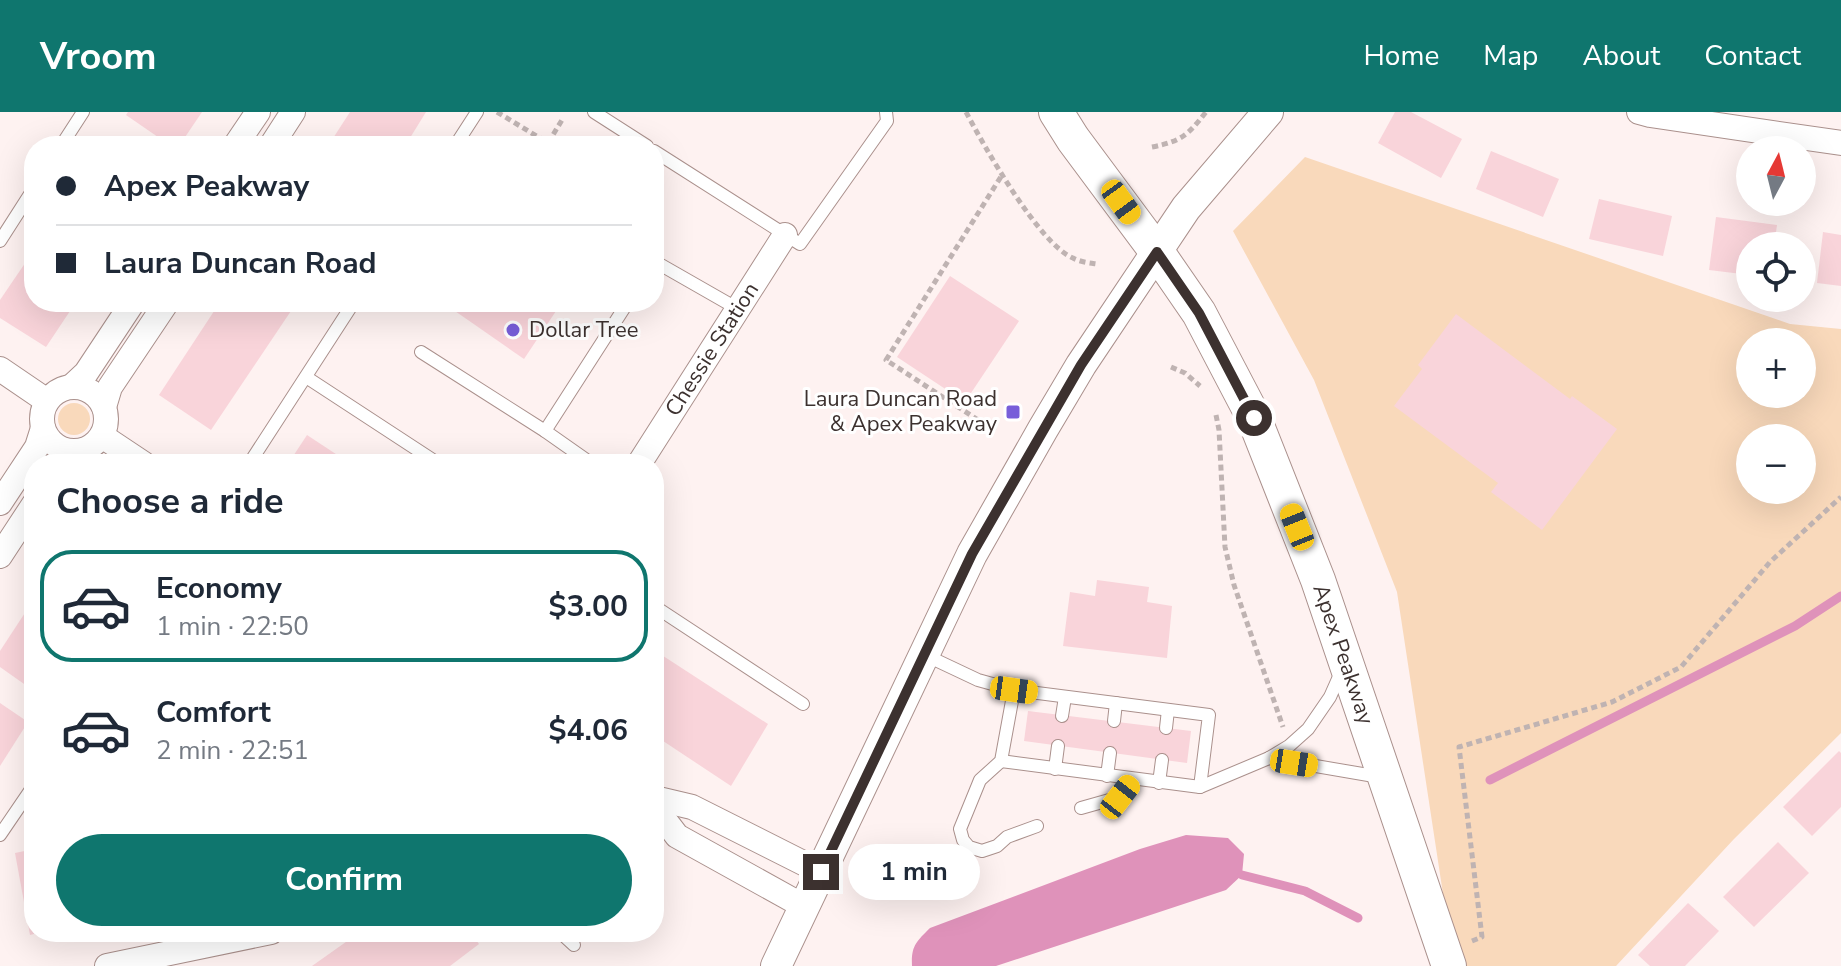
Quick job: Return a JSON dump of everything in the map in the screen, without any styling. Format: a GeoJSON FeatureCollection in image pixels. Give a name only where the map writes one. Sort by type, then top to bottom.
{"type":"FeatureCollection","features":[{"type":"Feature","properties":{"kind":"main road","name":"Apex Peakway"},"geometry":{"type":"LineString","coordinates":[[1056,112],[1199,313],[1254,418],[1318,580],[1447,959]]}},
{"type":"Feature","properties":{"kind":"street"},"geometry":{"type":"LineString","coordinates":[[242,136],[258,112]]}},
{"type":"Feature","properties":{"kind":"street"},"geometry":{"type":"LineString","coordinates":[[277,136],[293,112]]}},
{"type":"Feature","properties":{"kind":"street"},"geometry":{"type":"LineString","coordinates":[[776,966],[972,554],[1043,429],[1081,365],[1186,208],[1268,112]]}},
{"type":"Feature","properties":{"kind":"street"},"geometry":{"type":"LineString","coordinates":[[1639,112],[1841,143]]}},
{"type":"Feature","properties":{"kind":"street","name":"Chessie Station"},"geometry":{"type":"LineString","coordinates":[[645,454],[785,235]]}},
{"type":"Feature","properties":{"kind":"street"},"geometry":{"type":"LineString","coordinates":[[71,387],[86,373],[126,312]]}},
{"type":"Feature","properties":{"kind":"street"},"geometry":{"type":"LineString","coordinates":[[104,407],[110,387],[160,312]]}},
{"type":"Feature","properties":{"kind":"street"},"geometry":{"type":"LineString","coordinates":[[0,369],[47,401]]}},
{"type":"Feature","properties":{"kind":"street"},"geometry":{"type":"LineString","coordinates":[[66,454],[51,443],[41,419],[47,401],[57,391],[82,387],[99,398],[107,417],[102,436],[90,448],[76,454]]}},
{"type":"Feature","properties":{"kind":"street"},"geometry":{"type":"LineString","coordinates":[[32,454],[43,428]]}},
{"type":"Feature","properties":{"kind":"street"},"geometry":{"type":"LineString","coordinates":[[102,436],[129,454]]}},
{"type":"Feature","properties":{"kind":"street"},"geometry":{"type":"LineString","coordinates":[[0,503],[24,467]]}},
{"type":"Feature","properties":{"kind":"street"},"geometry":{"type":"LineString","coordinates":[[0,556],[24,519]]}},
{"type":"Feature","properties":{"kind":"street"},"geometry":{"type":"LineString","coordinates":[[664,800],[692,807],[821,872]]}},
{"type":"Feature","properties":{"kind":"street"},"geometry":{"type":"LineString","coordinates":[[664,819],[677,836],[805,907]]}},
{"type":"Feature","properties":{"kind":"street"},"geometry":{"type":"LineString","coordinates":[[107,966],[223,942]]}},
{"type":"Feature","properties":{"kind":"lane"},"geometry":{"type":"LineString","coordinates":[[67,136],[83,112]]}},
{"type":"Feature","properties":{"kind":"lane"},"geometry":{"type":"LineString","coordinates":[[461,136],[477,112]]}},
{"type":"Feature","properties":{"kind":"lane"},"geometry":{"type":"LineString","coordinates":[[595,112],[632,136]]}},
{"type":"Feature","properties":{"kind":"lane"},"geometry":{"type":"LineString","coordinates":[[664,157],[800,244],[887,121],[886,112]]}},
{"type":"Feature","properties":{"kind":"lane"},"geometry":{"type":"LineString","coordinates":[[0,241],[24,204]]}},
{"type":"Feature","properties":{"kind":"lane"},"geometry":{"type":"LineString","coordinates":[[664,267],[738,309]]}},
{"type":"Feature","properties":{"kind":"lane"},"geometry":{"type":"LineString","coordinates":[[256,454],[348,312]]}},
{"type":"Feature","properties":{"kind":"lane"},"geometry":{"type":"LineString","coordinates":[[545,431],[622,312]]}},
{"type":"Feature","properties":{"kind":"lane"},"geometry":{"type":"LineString","coordinates":[[421,352],[578,454]]}},
{"type":"Feature","properties":{"kind":"lane"},"geometry":{"type":"LineString","coordinates":[[306,377],[424,454]]}},
{"type":"Feature","properties":{"kind":"lane"},"geometry":{"type":"LineString","coordinates":[[664,613],[803,704]]}},
{"type":"Feature","properties":{"kind":"lane"},"geometry":{"type":"LineString","coordinates":[[924,655],[978,680],[1014,690],[1209,715],[1200,787]]}},
{"type":"Feature","properties":{"kind":"lane"},"geometry":{"type":"LineString","coordinates":[[1001,761],[1200,787],[1269,758],[1289,746],[1308,729],[1330,697],[1346,660]]}},
{"type":"Feature","properties":{"kind":"lane"},"geometry":{"type":"LineString","coordinates":[[1014,690],[1001,761],[980,780],[960,829],[969,847],[982,851],[997,846],[1007,837],[1037,826]]}},
{"type":"Feature","properties":{"kind":"lane"},"geometry":{"type":"LineString","coordinates":[[1062,716],[1065,697]]}},
{"type":"Feature","properties":{"kind":"lane"},"geometry":{"type":"LineString","coordinates":[[1114,721],[1116,703]]}},
{"type":"Feature","properties":{"kind":"lane"},"geometry":{"type":"LineString","coordinates":[[1166,728],[1168,710]]}},
{"type":"Feature","properties":{"kind":"lane"},"geometry":{"type":"LineString","coordinates":[[1055,769],[1058,746]]}},
{"type":"Feature","properties":{"kind":"lane"},"geometry":{"type":"LineString","coordinates":[[1107,776],[1110,753]]}},
{"type":"Feature","properties":{"kind":"lane"},"geometry":{"type":"LineString","coordinates":[[1269,758],[1386,778]]}},
{"type":"Feature","properties":{"kind":"lane"},"geometry":{"type":"LineString","coordinates":[[1159,783],[1162,760]]}},
{"type":"Feature","properties":{"kind":"lane"},"geometry":{"type":"LineString","coordinates":[[1081,808],[1120,797],[1133,780]]}},
{"type":"Feature","properties":{"kind":"lane"},"geometry":{"type":"LineString","coordinates":[[0,835],[24,800]]}},
{"type":"Feature","properties":{"kind":"lane"},"geometry":{"type":"LineString","coordinates":[[571,942],[574,945]]}},
{"type":"Feature","properties":{"kind":"path"},"geometry":{"type":"LineString","coordinates":[[497,112],[536,136]]}},
{"type":"Feature","properties":{"kind":"path"},"geometry":{"type":"LineString","coordinates":[[966,112],[1002,175],[1058,249],[1073,259],[1097,264]]}},
{"type":"Feature","properties":{"kind":"path"},"geometry":{"type":"LineString","coordinates":[[1152,147],[1176,142],[1206,112]]}},
{"type":"Feature","properties":{"kind":"path"},"geometry":{"type":"LineString","coordinates":[[552,136],[562,120]]}},
{"type":"Feature","properties":{"kind":"path"},"geometry":{"type":"LineString","coordinates":[[995,431],[886,360],[1002,175]]}},
{"type":"Feature","properties":{"kind":"path"},"geometry":{"type":"LineString","coordinates":[[1171,367],[1185,373],[1206,393]]}},
{"type":"Feature","properties":{"kind":"path"},"geometry":{"type":"LineString","coordinates":[[1213,402],[1219,430],[1225,547],[1234,585],[1283,727]]}},
{"type":"Feature","properties":{"kind":"path"},"geometry":{"type":"LineString","coordinates":[[1447,959],[1482,937],[1459,747],[1612,702],[1681,667],[1770,562],[1841,497]]}},
{"type":"Feature","properties":{"kind":"shaded area"},"geometry":{"type":"Polygon","coordinates":[[[1305,157],[1736,305],[1736,312],[1755,312],[1790,324],[1841,329],[1841,733],[1734,839],[1616,966],[1454,966],[1397,592],[1314,380],[1233,231],[1305,157]]]}},
{"type":"Feature","properties":{"kind":"shaded area"},"geometry":{"type":"Polygon","coordinates":[[[74,403],[85,408],[90,419],[85,430],[74,435],[63,430],[58,419],[63,408],[74,403]]]}},
{"type":"Feature","properties":{"kind":"shaded area"},"geometry":{"type":"Polygon","coordinates":[[[1186,835],[1228,838],[1244,854],[1242,875],[1226,890],[996,966],[912,966],[915,945],[930,928],[1140,849],[1186,835]]]}},
{"type":"Feature","properties":{"kind":"building"},"geometry":{"type":"Polygon","coordinates":[[[128,112],[202,112],[186,136],[156,136],[126,115],[128,112]]]}},
{"type":"Feature","properties":{"kind":"building"},"geometry":{"type":"Polygon","coordinates":[[[350,112],[426,112],[411,136],[334,136],[350,112]]]}},
{"type":"Feature","properties":{"kind":"building"},"geometry":{"type":"Polygon","coordinates":[[[1395,112],[1411,112],[1462,139],[1441,178],[1378,143],[1395,112]]]}},
{"type":"Feature","properties":{"kind":"building"},"geometry":{"type":"Polygon","coordinates":[[[1491,151],[1559,179],[1543,217],[1476,189],[1491,151]]]}},
{"type":"Feature","properties":{"kind":"building"},"geometry":{"type":"Polygon","coordinates":[[[1599,199],[1672,216],[1663,256],[1589,239],[1599,199]]]}},
{"type":"Feature","properties":{"kind":"building"},"geometry":{"type":"Polygon","coordinates":[[[1716,217],[1777,225],[1776,232],[1736,232],[1736,273],[1709,270],[1716,217]]]}},
{"type":"Feature","properties":{"kind":"building"},"geometry":{"type":"Polygon","coordinates":[[[1823,232],[1841,235],[1841,286],[1817,283],[1823,232]]]}},
{"type":"Feature","properties":{"kind":"building"},"geometry":{"type":"Polygon","coordinates":[[[24,265],[24,312],[69,312],[46,347],[0,318],[0,300],[24,265]]]}},
{"type":"Feature","properties":{"kind":"building"},"geometry":{"type":"Polygon","coordinates":[[[950,276],[1019,321],[965,402],[897,357],[950,276]]]}},
{"type":"Feature","properties":{"kind":"building"},"geometry":{"type":"Polygon","coordinates":[[[213,312],[290,312],[211,430],[159,395],[213,312]]]}},
{"type":"Feature","properties":{"kind":"building","name":"Dollar Tree"},"geometry":{"type":"Polygon","coordinates":[[[456,312],[555,312],[524,359],[456,312]]]}},
{"type":"Feature","properties":{"kind":"building"},"geometry":{"type":"Polygon","coordinates":[[[1456,314],[1570,399],[1572,396],[1617,429],[1542,530],[1491,492],[1498,483],[1394,406],[1422,369],[1418,365],[1456,314]]]}},
{"type":"Feature","properties":{"kind":"building"},"geometry":{"type":"Polygon","coordinates":[[[307,435],[336,454],[295,454],[307,435]]]}},
{"type":"Feature","properties":{"kind":"building"},"geometry":{"type":"Polygon","coordinates":[[[1097,580],[1149,587],[1147,602],[1172,606],[1167,658],[1063,646],[1070,592],[1095,596],[1097,580]]]}},
{"type":"Feature","properties":{"kind":"building"},"geometry":{"type":"Polygon","coordinates":[[[24,614],[24,684],[0,667],[0,651],[24,614]]]}},
{"type":"Feature","properties":{"kind":"building"},"geometry":{"type":"Polygon","coordinates":[[[664,656],[768,724],[731,786],[664,742],[664,656]]]}},
{"type":"Feature","properties":{"kind":"building"},"geometry":{"type":"Polygon","coordinates":[[[0,703],[24,719],[24,728],[0,766],[0,703]]]}},
{"type":"Feature","properties":{"kind":"building"},"geometry":{"type":"Polygon","coordinates":[[[1028,711],[1191,731],[1187,763],[1024,741],[1028,711]]]}},
{"type":"Feature","properties":{"kind":"building"},"geometry":{"type":"Polygon","coordinates":[[[1839,751],[1841,807],[1812,836],[1783,807],[1839,751]]]}},
{"type":"Feature","properties":{"kind":"building"},"geometry":{"type":"Polygon","coordinates":[[[1778,842],[1809,873],[1754,927],[1723,897],[1778,842]]]}},
{"type":"Feature","properties":{"kind":"building"},"geometry":{"type":"Polygon","coordinates":[[[24,851],[24,902],[15,853],[24,851]]]}},
{"type":"Feature","properties":{"kind":"building"},"geometry":{"type":"Polygon","coordinates":[[[1688,903],[1719,931],[1685,966],[1650,966],[1638,955],[1688,903]]]}},
{"type":"Feature","properties":{"kind":"building"},"geometry":{"type":"Polygon","coordinates":[[[346,942],[479,944],[450,966],[312,966],[346,942]]]}},
{"type":"Feature","properties":{"kind":"waterway"},"geometry":{"type":"LineString","coordinates":[[1490,780],[1795,626],[1841,596]]}},
{"type":"Feature","properties":{"kind":"waterway"},"geometry":{"type":"LineString","coordinates":[[1242,875],[1305,891],[1358,918]]}},
{"type":"Feature","properties":{"kind":"place","name":"Dollar Tree"},"geometry":{"type":"Point","coordinates":[513,330]}},
{"type":"Feature","properties":{"kind":"place","name":"Laura Duncan Road & Apex Peakway"},"geometry":{"type":"Point","coordinates":[1013,412]}},
{"type":"Feature","properties":{"kind":"route"},"geometry":{"type":"LineString","coordinates":[[821,872],[972,554],[1081,365],[1157,252],[1199,313],[1254,418]]}}]}
